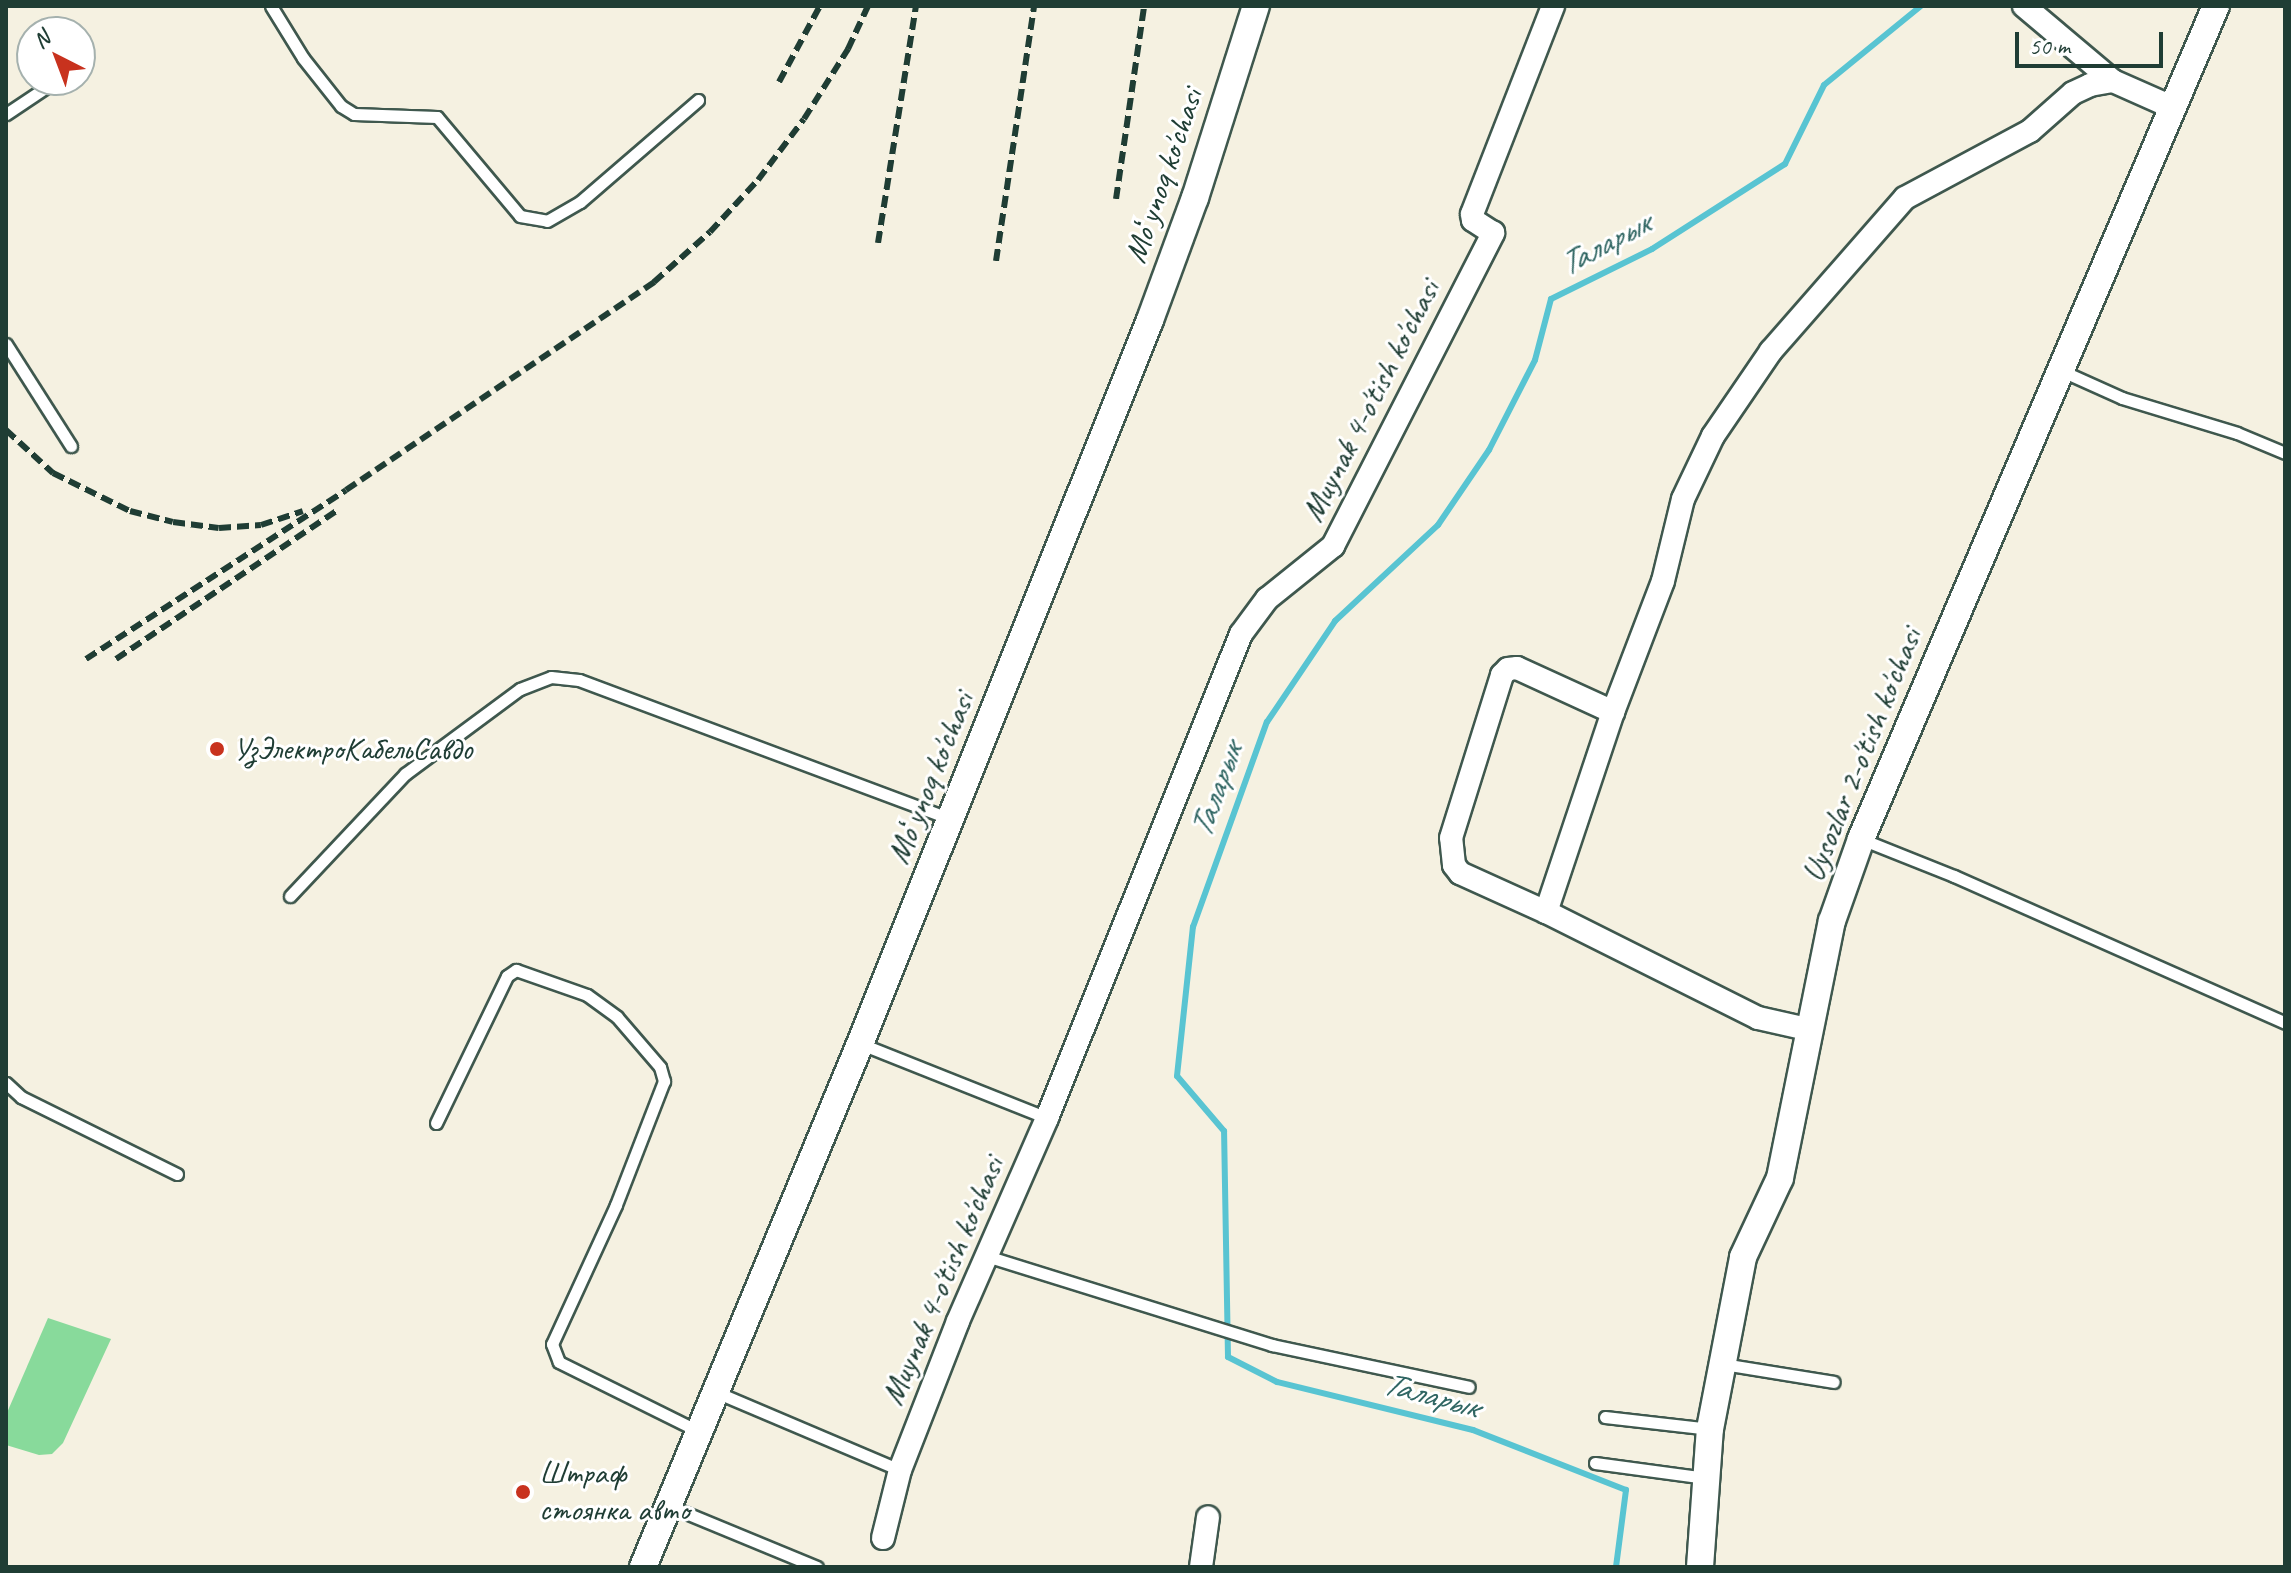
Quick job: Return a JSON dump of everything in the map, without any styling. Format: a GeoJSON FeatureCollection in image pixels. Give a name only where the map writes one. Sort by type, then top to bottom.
{"type":"FeatureCollection","features":[{"type":"Feature","properties":{"kind":"street","name":"Moʻynoq ko'chasi"},"geometry":{"type":"LineString","coordinates":[[643,1567],[860,1044],[1164,284],[1256,6]]}},
{"type":"Feature","properties":{"kind":"street","name":"Muynak 4-o'tish ko'chasi"},"geometry":{"type":"LineString","coordinates":[[883,1538],[900,1470],[985,1256],[1047,1118],[1241,634],[1267,599],[1333,546],[1493,233],[1473,220],[1472,214],[1553,6]]}},
{"type":"Feature","properties":{"kind":"street"},"geometry":{"type":"LineString","coordinates":[[2024,6],[2113,81],[2174,108]]}},
{"type":"Feature","properties":{"kind":"street","name":"Uysozlar 2-o'tish ko'chasi"},"geometry":{"type":"LineString","coordinates":[[1700,1567],[1710,1429],[1743,1257],[1780,1178],[1807,1029],[1832,921],[1861,839],[2216,6]]}},
{"type":"Feature","properties":{"kind":"street"},"geometry":{"type":"LineString","coordinates":[[1546,912],[1613,712],[1663,581],[1683,499],[1696,468],[1737,399],[1771,351],[1905,198],[2030,131],[2081,88],[2113,81]]}},
{"type":"Feature","properties":{"kind":"street"},"geometry":{"type":"LineString","coordinates":[[1613,712],[1517,668],[1502,675],[1451,838],[1454,865],[1460,873],[1546,912],[1758,1018],[1807,1029]]}},
{"type":"Feature","properties":{"kind":"street"},"geometry":{"type":"LineString","coordinates":[[1201,1567],[1208,1517]]}},
{"type":"Feature","properties":{"kind":"lane"},"geometry":{"type":"LineString","coordinates":[[271,6],[303,58],[341,106],[354,114],[437,117],[520,216],[547,221],[580,202],[698,100]]}},
{"type":"Feature","properties":{"kind":"lane"},"geometry":{"type":"LineString","coordinates":[[6,114],[33,96]]}},
{"type":"Feature","properties":{"kind":"lane"},"geometry":{"type":"LineString","coordinates":[[6,344],[71,446]]}},
{"type":"Feature","properties":{"kind":"lane"},"geometry":{"type":"LineString","coordinates":[[2062,371],[2122,398],[2237,433],[2285,453]]}},
{"type":"Feature","properties":{"kind":"lane"},"geometry":{"type":"LineString","coordinates":[[290,896],[405,774],[520,689],[551,677],[565,676],[593,685],[951,819]]}},
{"type":"Feature","properties":{"kind":"lane"},"geometry":{"type":"LineString","coordinates":[[1861,839],[1954,876],[2285,1023]]}},
{"type":"Feature","properties":{"kind":"lane"},"geometry":{"type":"LineString","coordinates":[[436,1123],[507,976],[516,970],[587,995],[617,1017],[660,1067],[664,1081],[616,1205],[552,1344],[559,1362],[699,1431]]}},
{"type":"Feature","properties":{"kind":"lane"},"geometry":{"type":"LineString","coordinates":[[860,1044],[1047,1118]]}},
{"type":"Feature","properties":{"kind":"lane"},"geometry":{"type":"LineString","coordinates":[[6,1083],[21,1097],[177,1174]]}},
{"type":"Feature","properties":{"kind":"lane"},"geometry":{"type":"LineString","coordinates":[[985,1256],[1272,1345],[1469,1387]]}},
{"type":"Feature","properties":{"kind":"lane"},"geometry":{"type":"LineString","coordinates":[[1723,1364],[1834,1382]]}},
{"type":"Feature","properties":{"kind":"lane"},"geometry":{"type":"LineString","coordinates":[[715,1392],[900,1470]]}},
{"type":"Feature","properties":{"kind":"lane"},"geometry":{"type":"LineString","coordinates":[[1605,1417],[1710,1429]]}},
{"type":"Feature","properties":{"kind":"lane"},"geometry":{"type":"LineString","coordinates":[[1595,1463],[1707,1479]]}},
{"type":"Feature","properties":{"kind":"lane"},"geometry":{"type":"LineString","coordinates":[[668,1506],[817,1567]]}},
{"type":"Feature","properties":{"kind":"green space"},"geometry":{"type":"Polygon","coordinates":[[[48,1318],[111,1339],[63,1443],[52,1454],[39,1455],[6,1445],[6,1415],[48,1318]]]}},
{"type":"Feature","properties":{"kind":"waterway","name":"Таларык"},"geometry":{"type":"LineString","coordinates":[[1616,1567],[1626,1490],[1473,1430],[1277,1382],[1228,1357],[1224,1131],[1177,1076],[1193,927],[1267,722],[1335,621],[1438,525],[1489,450],[1535,360],[1551,299],[1652,249],[1785,164],[1824,85],[1921,6]]}},
{"type":"Feature","properties":{"kind":"railway"},"geometry":{"type":"LineString","coordinates":[[779,82],[820,6]]}},
{"type":"Feature","properties":{"kind":"railway"},"geometry":{"type":"LineString","coordinates":[[86,659],[346,490],[654,282],[710,232],[758,180],[804,119],[848,49],[868,6]]}},
{"type":"Feature","properties":{"kind":"railway"},"geometry":{"type":"LineString","coordinates":[[878,243],[916,6]]}},
{"type":"Feature","properties":{"kind":"railway"},"geometry":{"type":"LineString","coordinates":[[996,261],[1034,6]]}},
{"type":"Feature","properties":{"kind":"railway"},"geometry":{"type":"LineString","coordinates":[[1116,199],[1144,6]]}},
{"type":"Feature","properties":{"kind":"railway"},"geometry":{"type":"LineString","coordinates":[[6,430],[53,473],[130,511],[173,522],[219,528],[261,525],[303,511]]}},
{"type":"Feature","properties":{"kind":"railway"},"geometry":{"type":"LineString","coordinates":[[116,659],[339,509]]}},
{"type":"Feature","properties":{"kind":"place","name":"УзЭлектроКабельСавдо"},"geometry":{"type":"Point","coordinates":[217,749]}},
{"type":"Feature","properties":{"kind":"place","name":"Штраф стоянка авто"},"geometry":{"type":"Point","coordinates":[523,1492]}}]}
